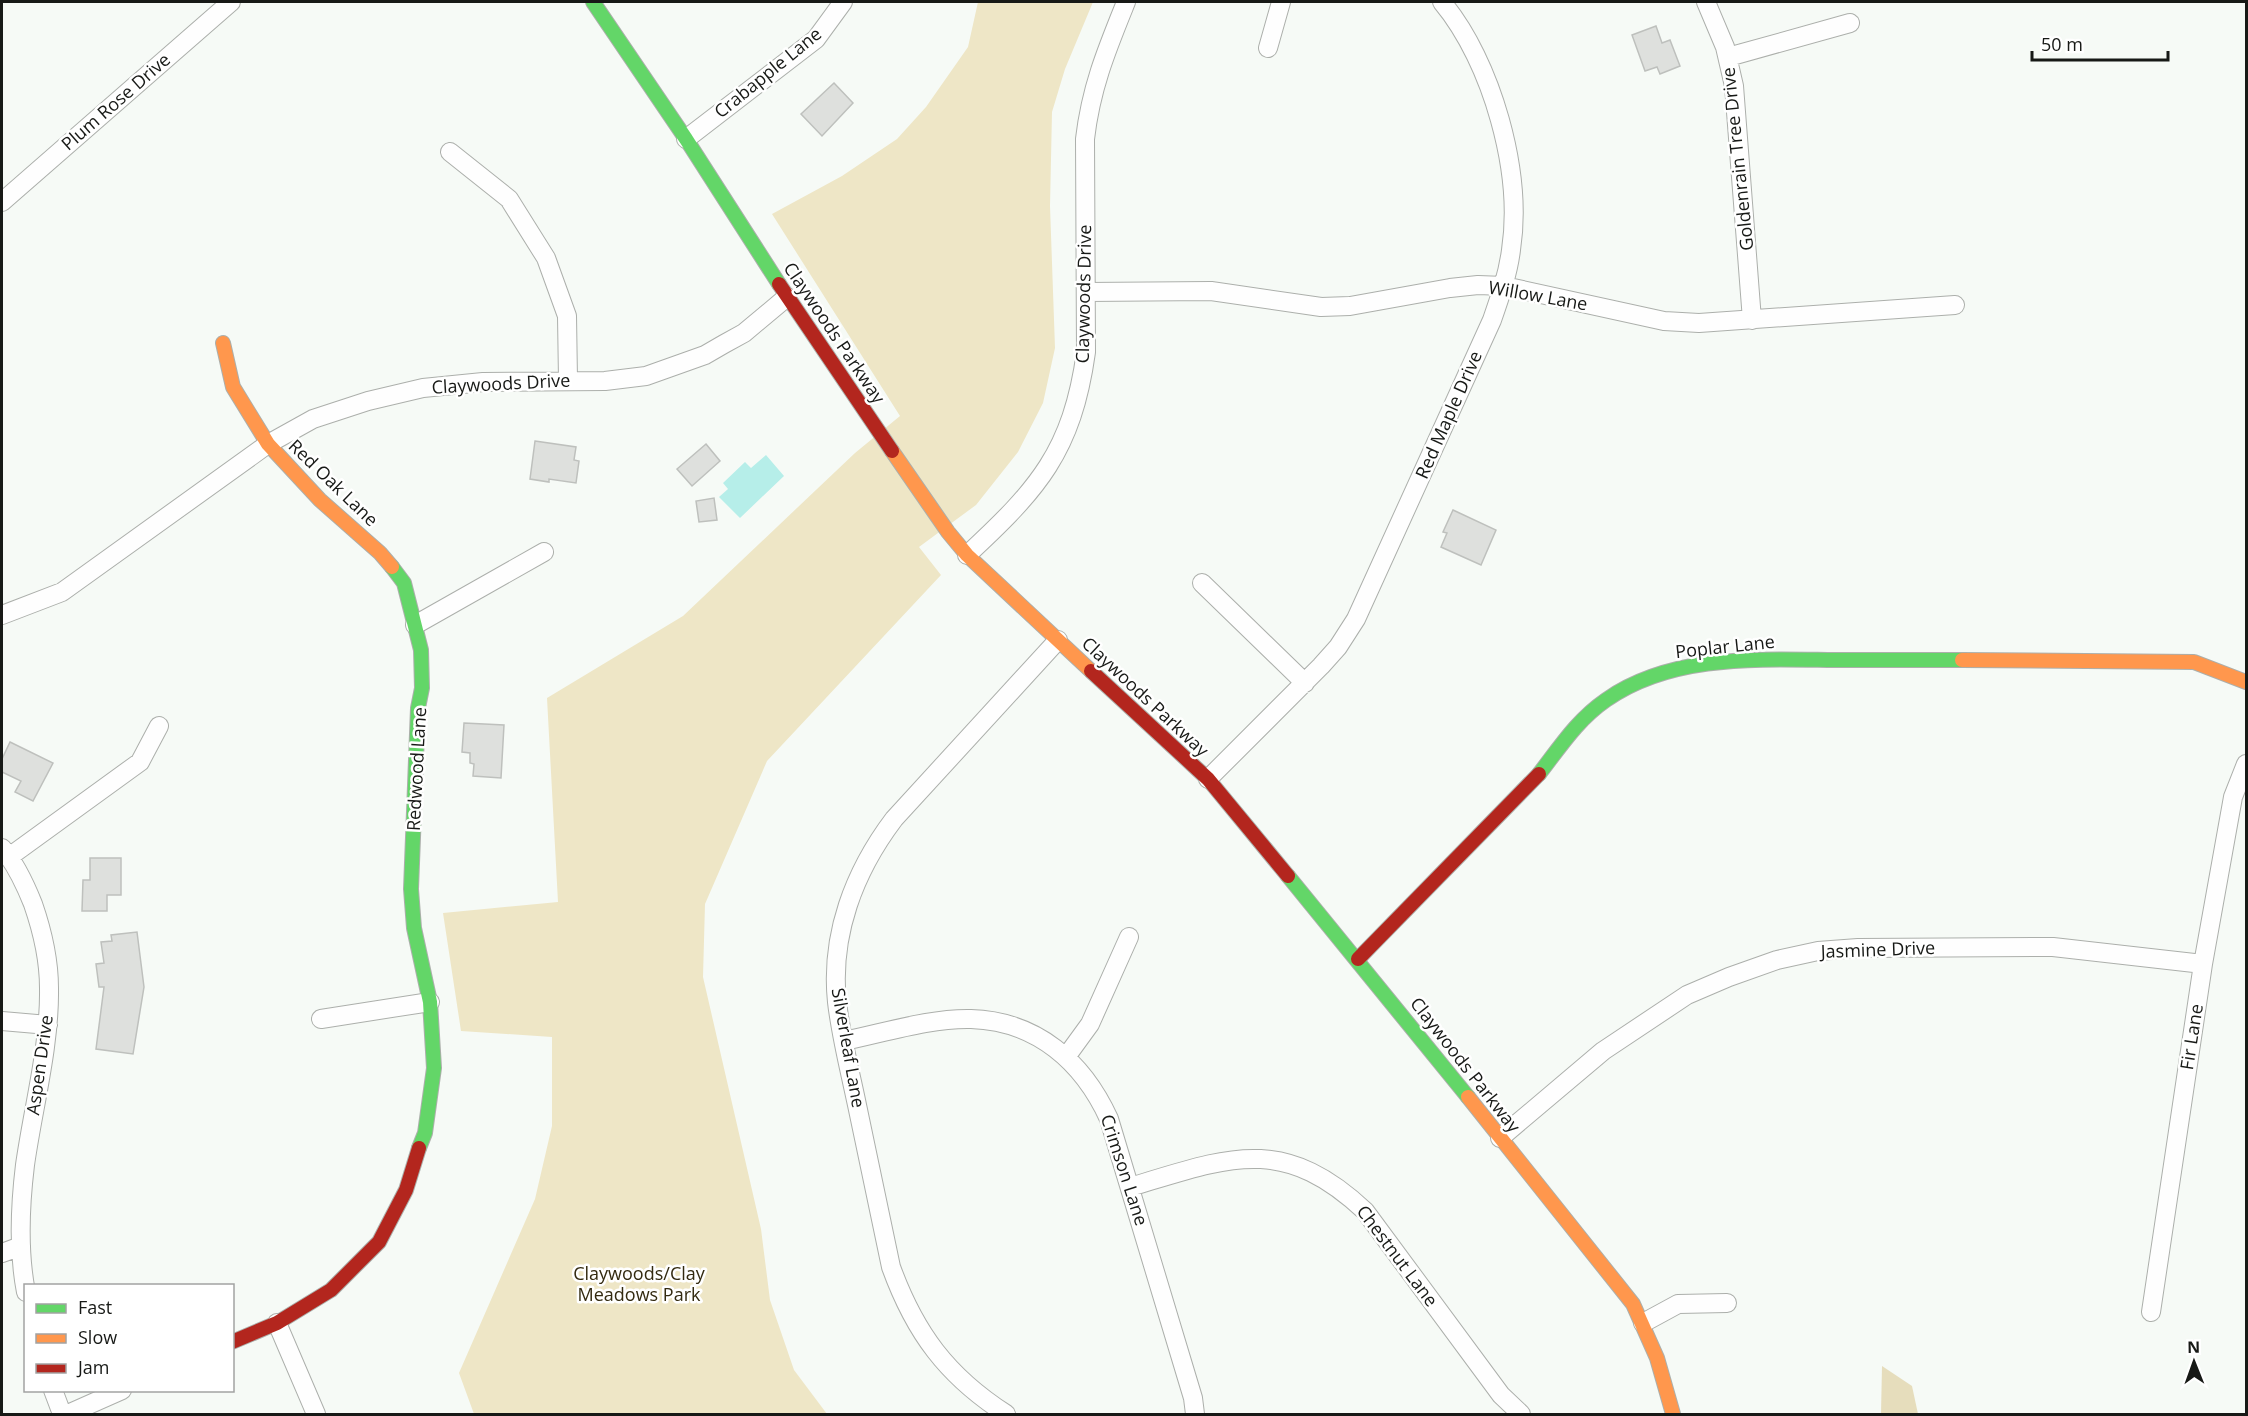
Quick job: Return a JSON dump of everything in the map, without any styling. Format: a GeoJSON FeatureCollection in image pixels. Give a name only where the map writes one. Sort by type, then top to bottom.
{"type":"FeatureCollection","features":[{"type":"Feature","properties":{"kind":"street","name":"Plum Rose Drive"},"geometry":{"type":"LineString","coordinates":[[2,202],[231,2]]}},
{"type":"Feature","properties":{"kind":"street","name":"Claywoods Parkway"},"geometry":{"type":"LineString","coordinates":[[593,2],[686,139],[787,297],[948,532],[967,555],[1208,779],[1358,959],[1633,1304],[1652,1341],[1665,1379],[1673,1414]]}},
{"type":"Feature","properties":{"kind":"street","name":"Crabapple Lane"},"geometry":{"type":"LineString","coordinates":[[686,139],[816,39],[843,2]]}},
{"type":"Feature","properties":{"kind":"street","name":"Claywoods Drive"},"geometry":{"type":"LineString","coordinates":[[967,555],[1025,499],[1043,475],[1059,448],[1081,387],[1086,352],[1084,160],[1088,109],[1097,75],[1126,2]]}},
{"type":"Feature","properties":{"kind":"street"},"geometry":{"type":"LineString","coordinates":[[1268,48],[1281,2]]}},
{"type":"Feature","properties":{"kind":"street","name":"Red Maple Drive"},"geometry":{"type":"LineString","coordinates":[[1208,779],[1338,647],[1356,619],[1492,320],[1504,286],[1511,249],[1514,211],[1506,147],[1488,82],[1478,58],[1464,31],[1442,2]]}},
{"type":"Feature","properties":{"kind":"street","name":"Goldenrain Tree Drive"},"geometry":{"type":"LineString","coordinates":[[1706,2],[1728,57],[1734,86],[1752,320]]}},
{"type":"Feature","properties":{"kind":"street"},"geometry":{"type":"LineString","coordinates":[[1728,57],[1850,23]]}},
{"type":"Feature","properties":{"kind":"street"},"geometry":{"type":"LineString","coordinates":[[450,152],[508,199],[546,258],[567,316],[568,380]]}},
{"type":"Feature","properties":{"kind":"street","name":"Willow Lane"},"geometry":{"type":"LineString","coordinates":[[1086,292],[1210,291],[1321,307],[1350,306],[1450,288],[1478,285],[1504,286],[1664,321],[1699,323],[1955,304]]}},
{"type":"Feature","properties":{"kind":"street","name":"Claywoods Drive"},"geometry":{"type":"LineString","coordinates":[[2,615],[62,592],[268,444],[314,419],[368,400],[423,388],[483,382],[606,381],[646,376],[705,355],[744,333],[787,297]]}},
{"type":"Feature","properties":{"kind":"street","name":"Red Oak Lane"},"geometry":{"type":"LineString","coordinates":[[223,343],[233,387],[268,444],[320,500],[373,547]]}},
{"type":"Feature","properties":{"kind":"street","name":"Redwood Lane"},"geometry":{"type":"LineString","coordinates":[[234,1341],[278,1323],[331,1290],[373,1249],[391,1222],[406,1190],[414,1159],[425,1133],[434,1068],[430,1002],[414,928],[411,890],[418,708],[422,688],[421,650],[404,583],[373,547]]}},
{"type":"Feature","properties":{"kind":"street"},"geometry":{"type":"LineString","coordinates":[[415,625],[544,552]]}},
{"type":"Feature","properties":{"kind":"street"},"geometry":{"type":"LineString","coordinates":[[1202,583],[1305,682]]}},
{"type":"Feature","properties":{"kind":"street","name":"Silverleaf Lane"},"geometry":{"type":"LineString","coordinates":[[1006,1414],[960,1381],[937,1355],[917,1326],[903,1299],[891,1267],[844,1041],[837,1002],[836,971],[840,937],[847,907],[859,874],[876,843],[894,819],[1058,640]]}},
{"type":"Feature","properties":{"kind":"street","name":"Poplar Lane"},"geometry":{"type":"LineString","coordinates":[[1358,959],[1426,893],[1546,766],[1566,736],[1589,712],[1603,701],[1634,684],[1664,673],[1708,664],[1757,658],[2194,662],[2247,682]]}},
{"type":"Feature","properties":{"kind":"street"},"geometry":{"type":"LineString","coordinates":[[5,853],[140,762],[159,726]]}},
{"type":"Feature","properties":{"kind":"street","name":"Fir Lane"},"geometry":{"type":"LineString","coordinates":[[2151,1312],[2203,964],[2233,797],[2247,764]]}},
{"type":"Feature","properties":{"kind":"street","name":"Aspen Drive"},"geometry":{"type":"LineString","coordinates":[[5,853],[27,888],[38,918],[49,987],[48,1025],[25,1166],[21,1205],[21,1246],[25,1284]]}},
{"type":"Feature","properties":{"kind":"street"},"geometry":{"type":"LineString","coordinates":[[1066,1057],[1090,1024],[1130,937]]}},
{"type":"Feature","properties":{"kind":"street","name":"Jasmine Drive"},"geometry":{"type":"LineString","coordinates":[[1500,1138],[1603,1051],[1687,995],[1728,977],[1777,960],[1818,951],[1858,948],[2053,947],[2203,964]]}},
{"type":"Feature","properties":{"kind":"street"},"geometry":{"type":"LineString","coordinates":[[321,1019],[430,1002]]}},
{"type":"Feature","properties":{"kind":"street","name":"Crimson Lane"},"geometry":{"type":"LineString","coordinates":[[844,1041],[944,1021],[971,1019],[995,1022],[1043,1040],[1066,1057],[1084,1075],[1099,1097],[1109,1119],[1193,1398],[1195,1414]]}},
{"type":"Feature","properties":{"kind":"street"},"geometry":{"type":"LineString","coordinates":[[2,1021],[48,1025]]}},
{"type":"Feature","properties":{"kind":"street","name":"Chestnut Lane"},"geometry":{"type":"LineString","coordinates":[[1130,1187],[1217,1161],[1244,1158],[1281,1162],[1321,1176],[1343,1191],[1365,1211],[1500,1395],[1521,1414]]}},
{"type":"Feature","properties":{"kind":"street"},"geometry":{"type":"LineString","coordinates":[[2,1253],[21,1246]]}},
{"type":"Feature","properties":{"kind":"street"},"geometry":{"type":"LineString","coordinates":[[1643,1323],[1678,1304],[1727,1303]]}},
{"type":"Feature","properties":{"kind":"street"},"geometry":{"type":"LineString","coordinates":[[278,1323],[316,1414]]}},
{"type":"Feature","properties":{"kind":"street"},"geometry":{"type":"LineString","coordinates":[[54,1392],[62,1414]]}},
{"type":"Feature","properties":{"kind":"street"},"geometry":{"type":"LineString","coordinates":[[68,1414],[118,1392]]}},
{"type":"Feature","properties":{"kind":"green space","name":"Claywoods/Clay Meadows Park"},"geometry":{"type":"Polygon","coordinates":[[[978,2],[1093,2],[1065,69],[1052,112],[1050,206],[1055,348],[1043,403],[1018,452],[976,505],[919,547],[941,575],[767,761],[705,904],[703,977],[761,1229],[770,1300],[794,1370],[827,1414],[474,1414],[459,1373],[535,1199],[552,1126],[552,1037],[461,1031],[443,913],[558,902],[547,698],[683,616],[855,453],[900,416],[772,214],[842,176],[897,139],[926,107],[968,47],[978,2]]]}},
{"type":"Feature","properties":{"kind":"shaded area"},"geometry":{"type":"Polygon","coordinates":[[[1882,1366],[1912,1386],[1918,1414],[1881,1414],[1882,1366]]]}},
{"type":"Feature","properties":{"kind":"water"},"geometry":{"type":"Polygon","coordinates":[[[766,455],[784,476],[740,518],[719,497],[728,489],[723,483],[745,462],[751,468],[766,455]]]}},
{"type":"Feature","properties":{"kind":"building"},"geometry":{"type":"Polygon","coordinates":[[[1656,26],[1662,43],[1670,40],[1680,66],[1660,74],[1657,67],[1645,71],[1632,35],[1656,26]]]}},
{"type":"Feature","properties":{"kind":"building"},"geometry":{"type":"Polygon","coordinates":[[[834,83],[853,103],[822,136],[801,114],[834,83]]]}},
{"type":"Feature","properties":{"kind":"building"},"geometry":{"type":"Polygon","coordinates":[[[535,441],[576,447],[574,460],[579,461],[576,483],[530,479],[535,441]]]}},
{"type":"Feature","properties":{"kind":"building"},"geometry":{"type":"Polygon","coordinates":[[[706,444],[720,461],[692,486],[677,469],[706,444]]]}},
{"type":"Feature","properties":{"kind":"building"},"geometry":{"type":"Polygon","coordinates":[[[714,498],[717,520],[699,522],[696,501],[714,498]]]}},
{"type":"Feature","properties":{"kind":"building"},"geometry":{"type":"Polygon","coordinates":[[[1453,510],[1496,530],[1481,565],[1441,547],[1447,533],[1443,532],[1453,510]]]}},
{"type":"Feature","properties":{"kind":"building"},"geometry":{"type":"Polygon","coordinates":[[[464,723],[504,725],[501,778],[473,776],[474,764],[470,763],[470,753],[462,752],[464,723]]]}},
{"type":"Feature","properties":{"kind":"building"},"geometry":{"type":"Polygon","coordinates":[[[10,742],[53,763],[33,801],[15,792],[21,781],[2,772],[2,759],[10,742]]]}},
{"type":"Feature","properties":{"kind":"building"},"geometry":{"type":"Polygon","coordinates":[[[90,858],[121,858],[121,895],[107,895],[107,911],[82,911],[83,880],[90,880],[90,858]]]}},
{"type":"Feature","properties":{"kind":"building"},"geometry":{"type":"Polygon","coordinates":[[[137,932],[144,987],[133,1054],[96,1049],[104,987],[99,987],[96,964],[104,963],[101,942],[112,941],[111,935],[137,932]]]}},
{"type":"Feature","properties":{"kind":"traffic: fast"},"geometry":{"type":"LineString","coordinates":[[593,2],[686,139],[779,284]]}},
{"type":"Feature","properties":{"kind":"traffic: fast"},"geometry":{"type":"LineString","coordinates":[[392,567],[404,583],[421,650],[422,688],[418,708],[411,889],[414,928],[430,1002],[434,1068],[425,1133],[419,1148]]}},
{"type":"Feature","properties":{"kind":"traffic: fast"},"geometry":{"type":"LineString","coordinates":[[1539,774],[1586,716],[1606,700],[1631,685],[1685,667],[1743,660],[1962,660]]}},
{"type":"Feature","properties":{"kind":"traffic: fast"},"geometry":{"type":"LineString","coordinates":[[1288,876],[1468,1097]]}},
{"type":"Feature","properties":{"kind":"traffic: slow"},"geometry":{"type":"LineString","coordinates":[[223,343],[233,387],[268,444],[320,500],[380,553],[392,567]]}},
{"type":"Feature","properties":{"kind":"traffic: slow"},"geometry":{"type":"LineString","coordinates":[[892,451],[948,532],[967,555],[1091,671]]}},
{"type":"Feature","properties":{"kind":"traffic: slow"},"geometry":{"type":"LineString","coordinates":[[1962,660],[2194,662],[2246,682]]}},
{"type":"Feature","properties":{"kind":"traffic: slow"},"geometry":{"type":"LineString","coordinates":[[1468,1097],[1633,1304],[1657,1358],[1673,1414]]}},
{"type":"Feature","properties":{"kind":"traffic: jam"},"geometry":{"type":"LineString","coordinates":[[779,284],[892,451]]}},
{"type":"Feature","properties":{"kind":"traffic: jam"},"geometry":{"type":"LineString","coordinates":[[1091,671],[1208,779],[1288,876]]}},
{"type":"Feature","properties":{"kind":"traffic: jam"},"geometry":{"type":"LineString","coordinates":[[1358,959],[1539,774]]}},
{"type":"Feature","properties":{"kind":"traffic: jam"},"geometry":{"type":"LineString","coordinates":[[234,1341],[277,1323],[331,1290],[379,1242],[406,1190],[419,1148]]}}]}
